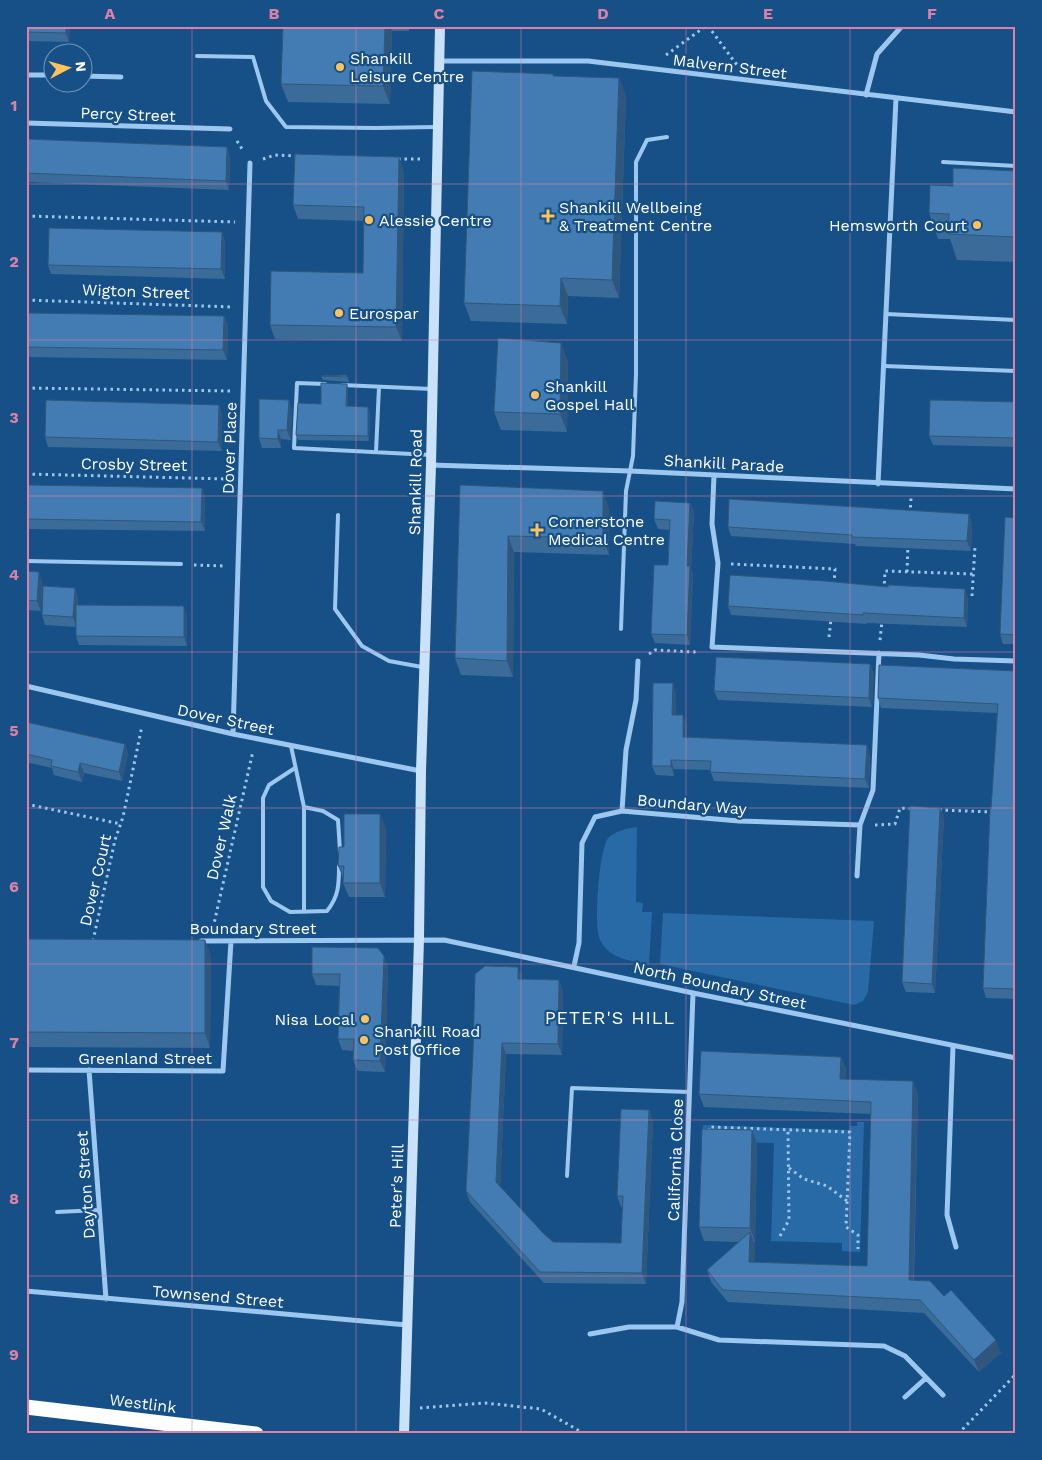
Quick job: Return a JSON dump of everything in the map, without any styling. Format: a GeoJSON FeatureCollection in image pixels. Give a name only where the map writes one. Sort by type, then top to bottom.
{"type":"FeatureCollection","features":[{"type":"Feature","properties":{"kind":"highway","name":"Westlink"},"geometry":{"type":"LineString","coordinates":[[26,1408],[256,1434]]}},
{"type":"Feature","properties":{"kind":"main road","name":"Shankill Road"},"geometry":{"type":"LineString","coordinates":[[419,939],[421,771],[431,460],[440,26]]}},
{"type":"Feature","properties":{"kind":"main road","name":"Peter's Hill"},"geometry":{"type":"LineString","coordinates":[[404,1434],[419,939]]}},
{"type":"Feature","properties":{"kind":"street"},"geometry":{"type":"LineString","coordinates":[[866,95],[877,54],[902,26]]}},
{"type":"Feature","properties":{"kind":"street","name":"Malvern Street"},"geometry":{"type":"LineString","coordinates":[[440,61],[588,61],[1016,112]]}},
{"type":"Feature","properties":{"kind":"street"},"geometry":{"type":"LineString","coordinates":[[26,75],[42,75]]}},
{"type":"Feature","properties":{"kind":"street"},"geometry":{"type":"LineString","coordinates":[[92,76],[121,77]]}},
{"type":"Feature","properties":{"kind":"street"},"geometry":{"type":"LineString","coordinates":[[878,484],[896,98]]}},
{"type":"Feature","properties":{"kind":"street","name":"Percy Street"},"geometry":{"type":"LineString","coordinates":[[26,123],[230,129]]}},
{"type":"Feature","properties":{"kind":"street","name":"Dover Place"},"geometry":{"type":"LineString","coordinates":[[233,734],[250,163]]}},
{"type":"Feature","properties":{"kind":"street","name":"Shankill Parade"},"geometry":{"type":"LineString","coordinates":[[431,460],[878,484],[1016,489]]}},
{"type":"Feature","properties":{"kind":"street"},"geometry":{"type":"LineString","coordinates":[[714,475],[712,524],[718,563],[712,647],[879,653],[954,659],[1016,661]]}},
{"type":"Feature","properties":{"kind":"street"},"geometry":{"type":"LineString","coordinates":[[858,876],[860,825],[873,790],[879,653]]}},
{"type":"Feature","properties":{"kind":"street","name":"Boundary Way"},"geometry":{"type":"LineString","coordinates":[[638,661],[636,700],[626,750],[622,811],[739,821],[860,825]]}},
{"type":"Feature","properties":{"kind":"street","name":"Dover Street"},"geometry":{"type":"LineString","coordinates":[[26,686],[233,734],[421,771]]}},
{"type":"Feature","properties":{"kind":"street"},"geometry":{"type":"LineString","coordinates":[[574,966],[578,943],[582,843],[595,818],[622,811]]}},
{"type":"Feature","properties":{"kind":"street","name":"Boundary Street"},"geometry":{"type":"LineString","coordinates":[[191,941],[419,939]]}},
{"type":"Feature","properties":{"kind":"street","name":"North Boundary Street"},"geometry":{"type":"LineString","coordinates":[[419,939],[444,940],[574,966],[693,993],[1016,1058]]}},
{"type":"Feature","properties":{"kind":"street","name":"Greenland Street"},"geometry":{"type":"LineString","coordinates":[[26,1070],[223,1071],[230,941]]}},
{"type":"Feature","properties":{"kind":"street","name":"California Close"},"geometry":{"type":"LineString","coordinates":[[677,1327],[682,1302],[693,993]]}},
{"type":"Feature","properties":{"kind":"street"},"geometry":{"type":"LineString","coordinates":[[954,1046],[948,1215],[956,1247]]}},
{"type":"Feature","properties":{"kind":"street","name":"Dayton Street"},"geometry":{"type":"LineString","coordinates":[[89,1070],[106,1299]]}},
{"type":"Feature","properties":{"kind":"street","name":"Townsend Street"},"geometry":{"type":"LineString","coordinates":[[26,1291],[407,1325]]}},
{"type":"Feature","properties":{"kind":"street"},"geometry":{"type":"LineString","coordinates":[[590,1334],[630,1327],[677,1327],[719,1340],[884,1346],[905,1356],[943,1395]]}},
{"type":"Feature","properties":{"kind":"street"},"geometry":{"type":"LineString","coordinates":[[905,1397],[926,1378]]}},
{"type":"Feature","properties":{"kind":"lane"},"geometry":{"type":"LineString","coordinates":[[197,56],[252,57],[266,101],[286,127],[438,127]]}},
{"type":"Feature","properties":{"kind":"lane"},"geometry":{"type":"LineString","coordinates":[[621,629],[626,491],[633,456],[636,374],[636,162],[647,140],[667,137]]}},
{"type":"Feature","properties":{"kind":"lane"},"geometry":{"type":"LineString","coordinates":[[943,162],[1016,166]]}},
{"type":"Feature","properties":{"kind":"lane"},"geometry":{"type":"LineString","coordinates":[[886,314],[1016,320]]}},
{"type":"Feature","properties":{"kind":"lane"},"geometry":{"type":"LineString","coordinates":[[884,366],[1016,372]]}},
{"type":"Feature","properties":{"kind":"lane"},"geometry":{"type":"LineString","coordinates":[[431,460],[376,452],[294,448],[296,383],[432,389]]}},
{"type":"Feature","properties":{"kind":"lane"},"geometry":{"type":"LineString","coordinates":[[376,452],[379,387]]}},
{"type":"Feature","properties":{"kind":"lane"},"geometry":{"type":"LineString","coordinates":[[338,515],[336,609],[362,646],[389,661],[424,668]]}},
{"type":"Feature","properties":{"kind":"lane"},"geometry":{"type":"LineString","coordinates":[[26,561],[181,564]]}},
{"type":"Feature","properties":{"kind":"lane"},"geometry":{"type":"LineString","coordinates":[[291,746],[304,807],[304,912]]}},
{"type":"Feature","properties":{"kind":"lane"},"geometry":{"type":"LineString","coordinates":[[295,768],[269,785],[263,798],[263,887],[271,901],[290,912],[327,911],[335,902],[338,886],[340,840],[338,820],[323,811],[304,807]]}},
{"type":"Feature","properties":{"kind":"lane"},"geometry":{"type":"LineString","coordinates":[[567,1176],[572,1088],[690,1092]]}},
{"type":"Feature","properties":{"kind":"lane"},"geometry":{"type":"LineString","coordinates":[[57,1212],[99,1210]]}},
{"type":"Feature","properties":{"kind":"path"},"geometry":{"type":"LineString","coordinates":[[651,69],[661,58],[707,26],[734,59],[746,80]]}},
{"type":"Feature","properties":{"kind":"path"},"geometry":{"type":"LineString","coordinates":[[230,129],[250,163],[275,155],[304,156]]}},
{"type":"Feature","properties":{"kind":"path"},"geometry":{"type":"LineString","coordinates":[[390,158],[437,160]]}},
{"type":"Feature","properties":{"kind":"path"},"geometry":{"type":"LineString","coordinates":[[26,216],[248,222]]}},
{"type":"Feature","properties":{"kind":"path","name":"Wigton Street"},"geometry":{"type":"LineString","coordinates":[[26,300],[246,307]]}},
{"type":"Feature","properties":{"kind":"path"},"geometry":{"type":"LineString","coordinates":[[26,388],[244,392]]}},
{"type":"Feature","properties":{"kind":"path","name":"Crosby Street"},"geometry":{"type":"LineString","coordinates":[[26,474],[241,480]]}},
{"type":"Feature","properties":{"kind":"path"},"geometry":{"type":"LineString","coordinates":[[910,524],[912,485]]}},
{"type":"Feature","properties":{"kind":"path"},"geometry":{"type":"LineString","coordinates":[[907,572],[909,543]]}},
{"type":"Feature","properties":{"kind":"path"},"geometry":{"type":"LineString","coordinates":[[972,596],[975,546]]}},
{"type":"Feature","properties":{"kind":"path"},"geometry":{"type":"LineString","coordinates":[[718,563],[835,569],[834,587]]}},
{"type":"Feature","properties":{"kind":"path"},"geometry":{"type":"LineString","coordinates":[[181,564],[238,566]]}},
{"type":"Feature","properties":{"kind":"path"},"geometry":{"type":"LineString","coordinates":[[883,598],[885,571],[974,574]]}},
{"type":"Feature","properties":{"kind":"path"},"geometry":{"type":"LineString","coordinates":[[828,651],[831,615]]}},
{"type":"Feature","properties":{"kind":"path"},"geometry":{"type":"LineString","coordinates":[[879,653],[882,616]]}},
{"type":"Feature","properties":{"kind":"path"},"geometry":{"type":"LineString","coordinates":[[638,661],[655,650],[694,652],[712,647]]}},
{"type":"Feature","properties":{"kind":"path","name":"Dover Court"},"geometry":{"type":"LineString","coordinates":[[93,941],[115,840],[123,817],[144,713]]}},
{"type":"Feature","properties":{"kind":"path","name":"Dover Walk"},"geometry":{"type":"LineString","coordinates":[[210,941],[256,738]]}},
{"type":"Feature","properties":{"kind":"path","name":"Dover Court"},"geometry":{"type":"LineString","coordinates":[[26,804],[120,824]]}},
{"type":"Feature","properties":{"kind":"path"},"geometry":{"type":"LineString","coordinates":[[860,825],[895,824],[900,808],[920,809]]}},
{"type":"Feature","properties":{"kind":"path"},"geometry":{"type":"LineString","coordinates":[[929,809],[996,812]]}},
{"type":"Feature","properties":{"kind":"path"},"geometry":{"type":"LineString","coordinates":[[688,1137],[708,1137],[709,1127],[850,1132],[846,1227],[858,1235],[858,1249]]}},
{"type":"Feature","properties":{"kind":"path"},"geometry":{"type":"LineString","coordinates":[[780,1236],[789,1220],[788,1130]]}},
{"type":"Feature","properties":{"kind":"path"},"geometry":{"type":"LineString","coordinates":[[788,1168],[804,1179],[827,1186],[847,1201]]}},
{"type":"Feature","properties":{"kind":"path"},"geometry":{"type":"LineString","coordinates":[[958,1434],[1016,1374]]}},
{"type":"Feature","properties":{"kind":"path"},"geometry":{"type":"LineString","coordinates":[[405,1410],[485,1403],[541,1409],[585,1434]]}},
{"type":"Feature","properties":{"kind":"shaded area"},"geometry":{"type":"Polygon","coordinates":[[[637,827],[636,902],[643,903],[642,912],[652,912],[649,964],[625,959],[608,951],[600,939],[597,924],[600,867],[606,843],[609,837],[615,833],[637,827]]]}},
{"type":"Feature","properties":{"kind":"shaded area"},"geometry":{"type":"Polygon","coordinates":[[[663,913],[874,921],[868,992],[863,1001],[854,1005],[660,964],[663,913]]]}},
{"type":"Feature","properties":{"kind":"shaded area"},"geometry":{"type":"Polygon","coordinates":[[[857,1122],[864,1122],[860,1252],[842,1251],[842,1243],[771,1241],[774,1143],[702,1141],[703,1125],[850,1130],[850,1126],[857,1126],[857,1122]]]}},
{"type":"Feature","properties":{"kind":"building"},"geometry":{"type":"Polygon","coordinates":[[[26,26],[66,26],[66,33],[26,32],[26,26]]]}},
{"type":"Feature","properties":{"kind":"building","name":"Shankill Leisure Centre"},"geometry":{"type":"Polygon","coordinates":[[[283,26],[385,26],[383,86],[281,84],[283,26]]]}},
{"type":"Feature","properties":{"kind":"building","name":"Shankill Wellbeing & Treatment Centre"},"geometry":{"type":"Polygon","coordinates":[[[472,71],[619,78],[612,280],[561,278],[560,306],[464,303],[472,71]]]}},
{"type":"Feature","properties":{"kind":"building"},"geometry":{"type":"Polygon","coordinates":[[[26,139],[227,147],[226,181],[26,173],[26,139]]]}},
{"type":"Feature","properties":{"kind":"building"},"geometry":{"type":"Polygon","coordinates":[[[295,154],[399,157],[396,327],[270,325],[271,271],[363,273],[364,207],[293,205],[295,154]]]}},
{"type":"Feature","properties":{"kind":"building"},"geometry":{"type":"Polygon","coordinates":[[[953,168],[1016,171],[1016,237],[948,234],[949,214],[929,213],[930,185],[953,186],[953,168]]]}},
{"type":"Feature","properties":{"kind":"building"},"geometry":{"type":"Polygon","coordinates":[[[49,228],[222,232],[221,269],[48,265],[49,228]]]}},
{"type":"Feature","properties":{"kind":"building"},"geometry":{"type":"Polygon","coordinates":[[[26,313],[224,316],[223,350],[26,347],[26,313]]]}},
{"type":"Feature","properties":{"kind":"building","name":"Shankill Gospel Hall"},"geometry":{"type":"Polygon","coordinates":[[[498,338],[561,343],[560,414],[494,412],[498,338]]]}},
{"type":"Feature","properties":{"kind":"building"},"geometry":{"type":"Polygon","coordinates":[[[347,375],[347,377],[321,376],[347,375]]]}},
{"type":"Feature","properties":{"kind":"building"},"geometry":{"type":"Polygon","coordinates":[[[321,383],[347,384],[346,406],[368,407],[368,436],[296,435],[298,403],[321,404],[321,383]]]}},
{"type":"Feature","properties":{"kind":"building"},"geometry":{"type":"Polygon","coordinates":[[[259,399],[289,400],[287,430],[278,430],[278,439],[259,438],[259,399]]]}},
{"type":"Feature","properties":{"kind":"building"},"geometry":{"type":"Polygon","coordinates":[[[46,400],[219,405],[218,442],[45,437],[46,400]]]}},
{"type":"Feature","properties":{"kind":"building"},"geometry":{"type":"Polygon","coordinates":[[[930,400],[1016,402],[1016,438],[929,436],[930,400]]]}},
{"type":"Feature","properties":{"kind":"building"},"geometry":{"type":"Polygon","coordinates":[[[26,485],[202,488],[201,522],[26,519],[26,485]]]}},
{"type":"Feature","properties":{"kind":"building"},"geometry":{"type":"Polygon","coordinates":[[[460,485],[603,491],[603,538],[508,536],[507,661],[455,658],[460,485]]]}},
{"type":"Feature","properties":{"kind":"building"},"geometry":{"type":"Polygon","coordinates":[[[729,499],[969,514],[967,541],[852,537],[852,535],[728,527],[729,499]]]}},
{"type":"Feature","properties":{"kind":"building"},"geometry":{"type":"Polygon","coordinates":[[[655,501],[690,503],[687,566],[690,566],[687,635],[651,634],[654,565],[668,565],[670,520],[654,519],[655,501]]]}},
{"type":"Feature","properties":{"kind":"building"},"geometry":{"type":"Polygon","coordinates":[[[1005,517],[1016,518],[1016,635],[1000,634],[1005,517]]]}},
{"type":"Feature","properties":{"kind":"building"},"geometry":{"type":"Polygon","coordinates":[[[26,571],[39,572],[37,601],[26,600],[26,571]]]}},
{"type":"Feature","properties":{"kind":"building"},"geometry":{"type":"Polygon","coordinates":[[[730,575],[888,587],[888,585],[965,589],[964,618],[863,613],[863,615],[728,606],[730,575]]]}},
{"type":"Feature","properties":{"kind":"building"},"geometry":{"type":"Polygon","coordinates":[[[43,586],[75,588],[73,617],[42,615],[43,586]]]}},
{"type":"Feature","properties":{"kind":"building"},"geometry":{"type":"Polygon","coordinates":[[[76,605],[184,606],[184,637],[76,636],[76,605]]]}},
{"type":"Feature","properties":{"kind":"building"},"geometry":{"type":"Polygon","coordinates":[[[716,657],[870,664],[869,698],[714,691],[716,657]]]}},
{"type":"Feature","properties":{"kind":"building"},"geometry":{"type":"Polygon","coordinates":[[[879,665],[1016,671],[1016,989],[983,988],[990,809],[998,704],[878,698],[879,665]]]}},
{"type":"Feature","properties":{"kind":"building"},"geometry":{"type":"Polygon","coordinates":[[[653,683],[673,683],[672,715],[683,715],[683,737],[867,745],[865,779],[710,772],[711,761],[671,760],[671,766],[652,766],[653,683]]]}},
{"type":"Feature","properties":{"kind":"building"},"geometry":{"type":"Polygon","coordinates":[[[26,722],[125,744],[119,772],[80,763],[78,772],[51,766],[52,760],[26,754],[26,722]]]}},
{"type":"Feature","properties":{"kind":"building"},"geometry":{"type":"Polygon","coordinates":[[[910,806],[940,808],[932,984],[902,982],[910,806]]]}},
{"type":"Feature","properties":{"kind":"building"},"geometry":{"type":"Polygon","coordinates":[[[344,814],[380,814],[380,883],[343,883],[344,866],[338,866],[339,847],[344,847],[344,814]]]}},
{"type":"Feature","properties":{"kind":"building"},"geometry":{"type":"Polygon","coordinates":[[[26,939],[205,940],[205,1033],[26,1032],[26,939]]]}},
{"type":"Feature","properties":{"kind":"building"},"geometry":{"type":"Polygon","coordinates":[[[312,947],[378,948],[384,956],[380,1061],[353,1060],[354,1039],[338,1039],[340,974],[312,974],[312,947]]]}},
{"type":"Feature","properties":{"kind":"building"},"geometry":{"type":"Polygon","coordinates":[[[485,966],[518,967],[518,979],[559,980],[558,1044],[502,1043],[496,1182],[553,1242],[621,1243],[623,1196],[617,1196],[621,1109],[649,1110],[642,1273],[540,1272],[466,1191],[475,974],[485,966]]]}},
{"type":"Feature","properties":{"kind":"building"},"geometry":{"type":"Polygon","coordinates":[[[701,1051],[841,1057],[840,1079],[913,1081],[909,1280],[930,1281],[944,1296],[951,1290],[996,1340],[974,1360],[920,1300],[723,1290],[707,1270],[750,1232],[749,1262],[867,1266],[871,1102],[699,1094],[701,1051]]]}},
{"type":"Feature","properties":{"kind":"building"},"geometry":{"type":"Polygon","coordinates":[[[702,1129],[752,1130],[750,1228],[699,1227],[702,1129]]]}},
{"type":"Feature","properties":{"kind":"place","name":"Shankill Leisure Centre"},"geometry":{"type":"Point","coordinates":[340,67]}},
{"type":"Feature","properties":{"kind":"place","name":"Shankill Wellbeing & Treatment Centre"},"geometry":{"type":"Point","coordinates":[548,216]}},
{"type":"Feature","properties":{"kind":"place","name":"Alessie Centre"},"geometry":{"type":"Point","coordinates":[369,220]}},
{"type":"Feature","properties":{"kind":"place","name":"Hemsworth Court"},"geometry":{"type":"Point","coordinates":[977,225]}},
{"type":"Feature","properties":{"kind":"place","name":"Eurospar"},"geometry":{"type":"Point","coordinates":[339,313]}},
{"type":"Feature","properties":{"kind":"place","name":"Shankill Gospel Hall"},"geometry":{"type":"Point","coordinates":[535,395]}},
{"type":"Feature","properties":{"kind":"place","name":"Cornerstone Medical Centre"},"geometry":{"type":"Point","coordinates":[537,530]}},
{"type":"Feature","properties":{"kind":"place","name":"Nisa Local"},"geometry":{"type":"Point","coordinates":[365,1019]}},
{"type":"Feature","properties":{"kind":"place","name":"Shankill Road Post Office"},"geometry":{"type":"Point","coordinates":[364,1040]}},
{"type":"Feature","properties":{"kind":"district","name":"PETER'S HILL"},"geometry":{"type":"Point","coordinates":[610,1018]}}]}
